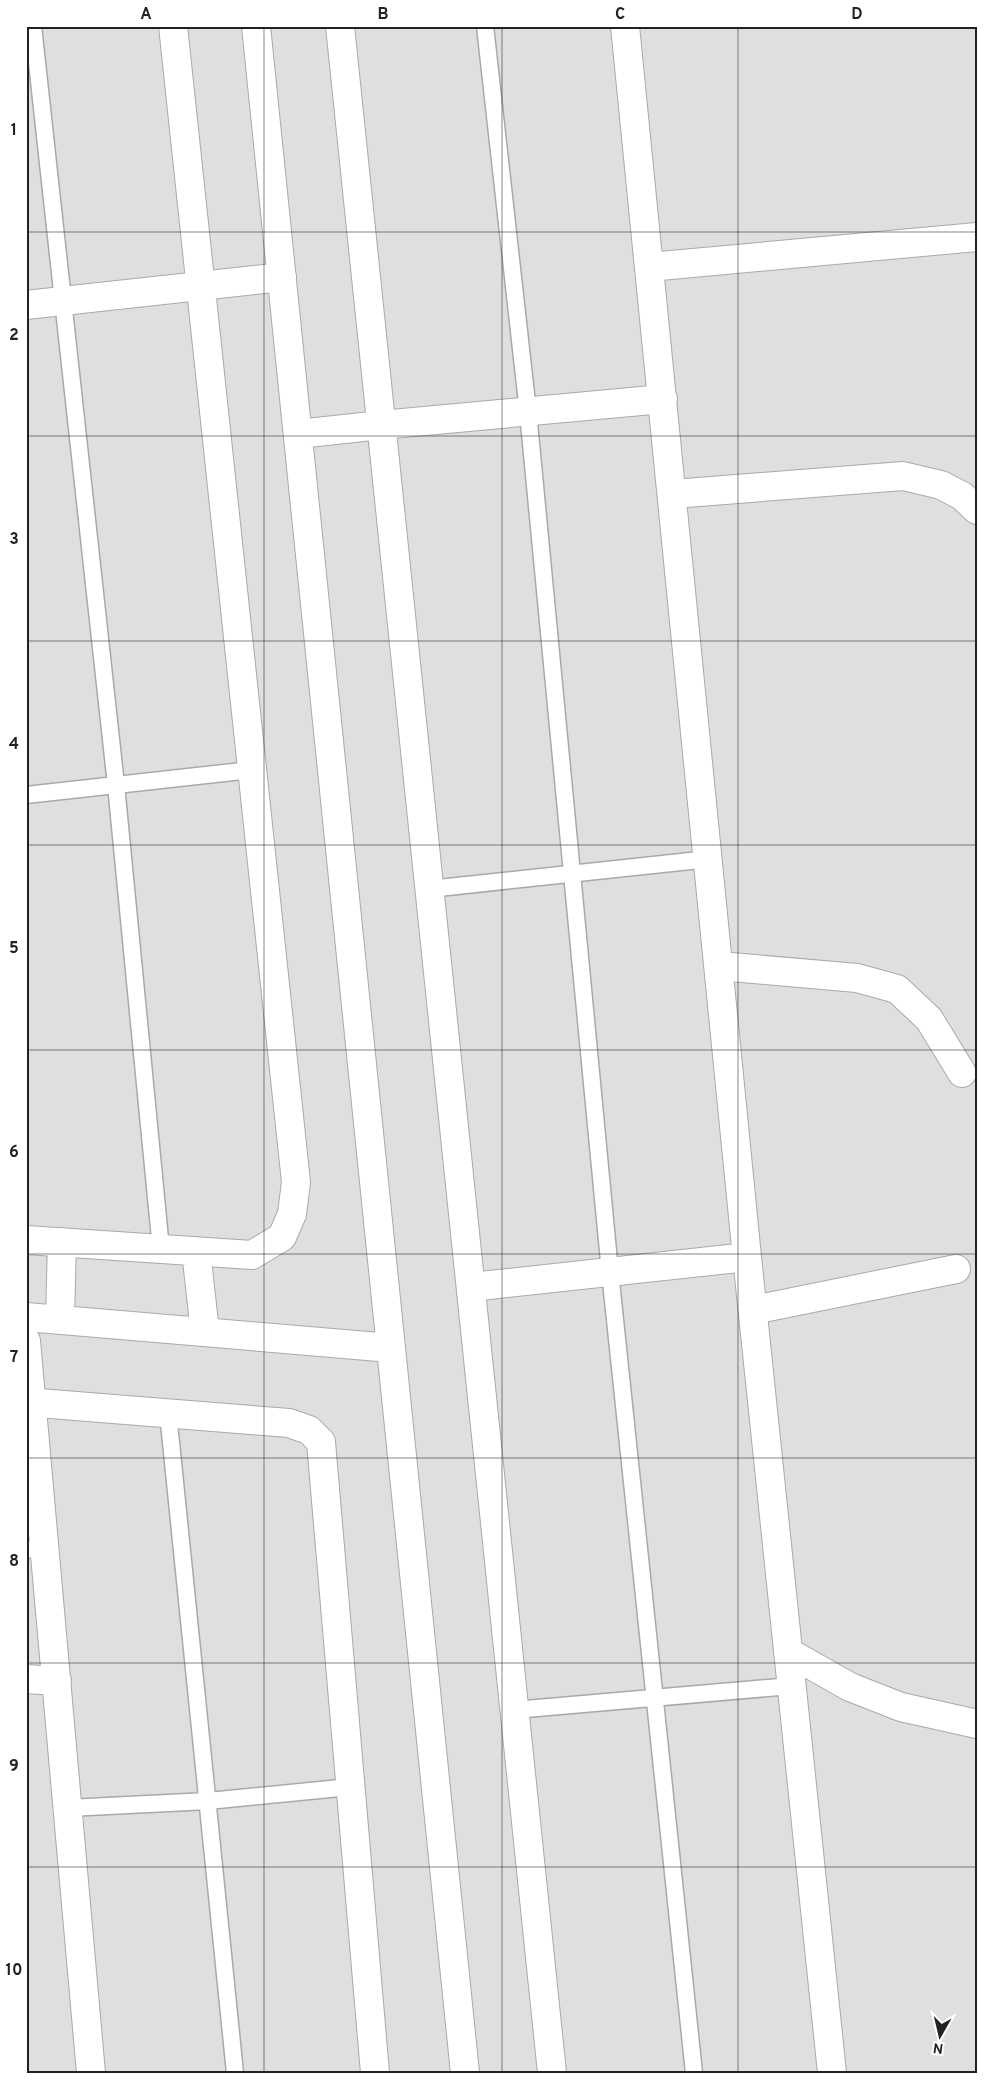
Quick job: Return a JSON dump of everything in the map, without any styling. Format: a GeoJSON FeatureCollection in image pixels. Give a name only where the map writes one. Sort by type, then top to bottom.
{"type":"FeatureCollection","features":[{"type":"Feature","properties":{"kind":"street"},"geometry":{"type":"LineString","coordinates":[[26,1240],[252,1255],[282,1238],[292,1214],[296,1182],[173,26]]}},
{"type":"Feature","properties":{"kind":"street"},"geometry":{"type":"LineString","coordinates":[[256,26],[465,2073]]}},
{"type":"Feature","properties":{"kind":"street"},"geometry":{"type":"LineString","coordinates":[[340,26],[552,2073]]}},
{"type":"Feature","properties":{"kind":"street"},"geometry":{"type":"LineString","coordinates":[[625,26],[720,966],[747,1257],[832,2073]]}},
{"type":"Feature","properties":{"kind":"street"},"geometry":{"type":"LineString","coordinates":[[649,267],[977,237]]}},
{"type":"Feature","properties":{"kind":"street"},"geometry":{"type":"LineString","coordinates":[[26,305],[282,276]]}},
{"type":"Feature","properties":{"kind":"street"},"geometry":{"type":"LineString","coordinates":[[298,434],[381,424],[663,399]]}},
{"type":"Feature","properties":{"kind":"street"},"geometry":{"type":"LineString","coordinates":[[673,494],[903,476],[941,484],[962,496],[977,510]]}},
{"type":"Feature","properties":{"kind":"street"},"geometry":{"type":"LineString","coordinates":[[720,966],[857,978],[897,989],[929,1019],[962,1074]]}},
{"type":"Feature","properties":{"kind":"street"},"geometry":{"type":"LineString","coordinates":[[60,1319],[62,1242]]}},
{"type":"Feature","properties":{"kind":"street"},"geometry":{"type":"LineString","coordinates":[[196,1251],[205,1332]]}},
{"type":"Feature","properties":{"kind":"street"},"geometry":{"type":"LineString","coordinates":[[471,1287],[747,1257]]}},
{"type":"Feature","properties":{"kind":"street"},"geometry":{"type":"LineString","coordinates":[[753,1310],[956,1269]]}},
{"type":"Feature","properties":{"kind":"street"},"geometry":{"type":"LineString","coordinates":[[26,1317],[391,1348]]}},
{"type":"Feature","properties":{"kind":"street"},"geometry":{"type":"LineString","coordinates":[[26,1342],[36,1550],[57,1681],[91,2073]]}},
{"type":"Feature","properties":{"kind":"street"},"geometry":{"type":"LineString","coordinates":[[29,1402],[289,1423],[309,1430],[321,1442],[375,2073]]}},
{"type":"Feature","properties":{"kind":"street"},"geometry":{"type":"LineString","coordinates":[[788,1652],[850,1687],[901,1707],[977,1724]]}},
{"type":"Feature","properties":{"kind":"street"},"geometry":{"type":"LineString","coordinates":[[26,1679],[57,1681]]}},
{"type":"Feature","properties":{"kind":"lane"},"geometry":{"type":"LineString","coordinates":[[33,26],[116,785],[161,1249]]}},
{"type":"Feature","properties":{"kind":"lane"},"geometry":{"type":"LineString","coordinates":[[485,26],[528,412],[610,1272],[653,1698],[694,2073]]}},
{"type":"Feature","properties":{"kind":"lane"},"geometry":{"type":"LineString","coordinates":[[26,795],[251,770]]}},
{"type":"Feature","properties":{"kind":"lane"},"geometry":{"type":"LineString","coordinates":[[429,889],[709,859]]}},
{"type":"Feature","properties":{"kind":"lane"},"geometry":{"type":"LineString","coordinates":[[168,1414],[235,2073]]}},
{"type":"Feature","properties":{"kind":"lane"},"geometry":{"type":"LineString","coordinates":[[514,1710],[791,1686]]}},
{"type":"Feature","properties":{"kind":"lane"},"geometry":{"type":"LineString","coordinates":[[68,1808],[208,1801],[350,1787]]}},
{"type":"Feature","properties":{"kind":"shaded area"},"geometry":{"type":"Polygon","coordinates":[[[26,26],[977,26],[977,2073],[26,2073],[26,26]]]}}]}
